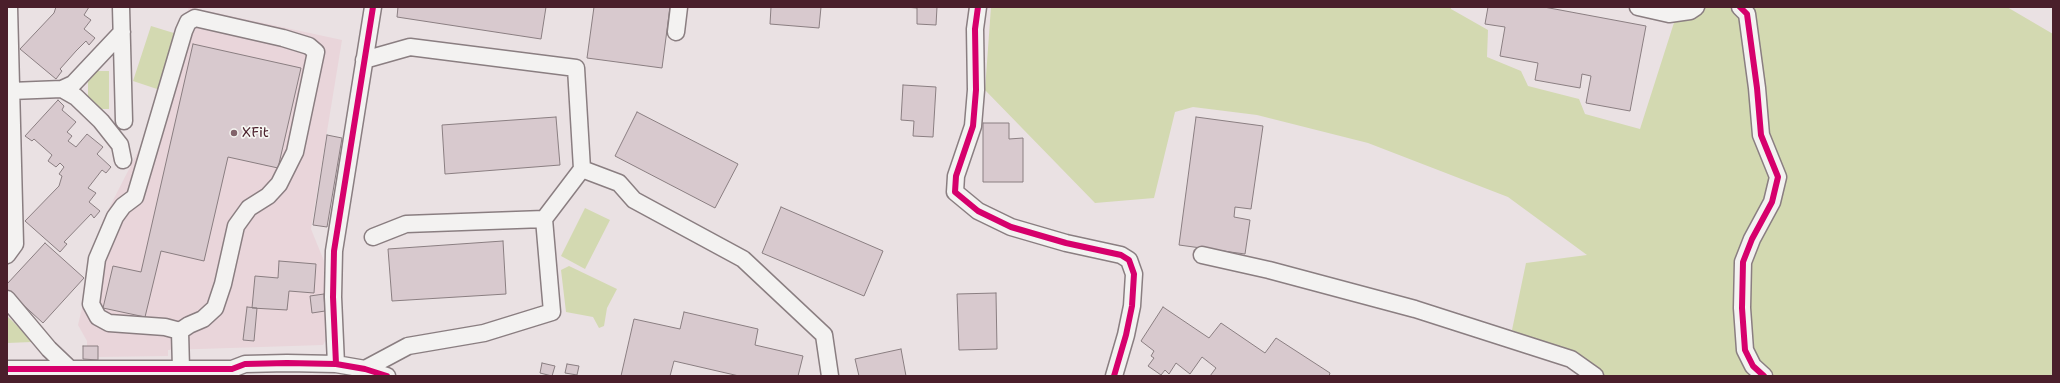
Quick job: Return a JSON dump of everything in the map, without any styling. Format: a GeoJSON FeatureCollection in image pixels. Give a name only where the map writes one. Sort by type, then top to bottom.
{"type":"FeatureCollection","features":[{"type":"Feature","properties":{"kind":"street"},"geometry":{"type":"LineString","coordinates":[[7,255],[15,244],[8,7]]}},
{"type":"Feature","properties":{"kind":"street"},"geometry":{"type":"LineString","coordinates":[[121,7],[124,121]]}},
{"type":"Feature","properties":{"kind":"street"},"geometry":{"type":"LineString","coordinates":[[336,364],[333,297],[334,251],[373,7]]}},
{"type":"Feature","properties":{"kind":"street"},"geometry":{"type":"LineString","coordinates":[[676,32],[679,7]]}},
{"type":"Feature","properties":{"kind":"street"},"geometry":{"type":"LineString","coordinates":[[978,7],[975,29],[976,90],[973,126],[956,176],[955,192],[978,211],[1011,227],[1066,243],[1121,255],[1129,260],[1134,274],[1132,306],[1126,335],[1114,376]]}},
{"type":"Feature","properties":{"kind":"street"},"geometry":{"type":"LineString","coordinates":[[1638,7],[1669,14],[1690,11],[1696,7]]}},
{"type":"Feature","properties":{"kind":"street"},"geometry":{"type":"LineString","coordinates":[[1740,7],[1747,14],[1757,88],[1761,135],[1778,177],[1772,202],[1752,239],[1743,262],[1742,308],[1745,350],[1752,366],[1764,376]]}},
{"type":"Feature","properties":{"kind":"street"},"geometry":{"type":"LineString","coordinates":[[195,18],[283,38],[309,46],[316,52],[295,152],[279,184],[268,196],[249,208],[236,226],[223,284],[215,308],[203,319],[189,324],[180,331],[165,327],[109,323],[98,317],[91,304],[97,260],[115,217],[123,206],[135,197],[184,31],[188,22],[195,18]]}},
{"type":"Feature","properties":{"kind":"street"},"geometry":{"type":"LineString","coordinates":[[11,91],[62,89],[73,84],[122,32]]}},
{"type":"Feature","properties":{"kind":"street"},"geometry":{"type":"LineString","coordinates":[[364,60],[410,47],[576,68],[582,169],[544,219],[552,312],[484,333],[408,346],[366,369]]}},
{"type":"Feature","properties":{"kind":"street"},"geometry":{"type":"LineString","coordinates":[[62,89],[76,97],[101,121],[120,145],[124,160]]}},
{"type":"Feature","properties":{"kind":"street"},"geometry":{"type":"LineString","coordinates":[[582,169],[620,183],[634,200],[743,259],[824,335],[830,376]]}},
{"type":"Feature","properties":{"kind":"street"},"geometry":{"type":"LineString","coordinates":[[373,237],[406,224],[544,219]]}},
{"type":"Feature","properties":{"kind":"street"},"geometry":{"type":"LineString","coordinates":[[1202,256],[1269,270],[1415,309],[1571,358],[1595,376]]}},
{"type":"Feature","properties":{"kind":"street"},"geometry":{"type":"LineString","coordinates":[[7,300],[49,349],[70,369]]}},
{"type":"Feature","properties":{"kind":"street"},"geometry":{"type":"LineString","coordinates":[[180,331],[181,369]]}},
{"type":"Feature","properties":{"kind":"street"},"geometry":{"type":"LineString","coordinates":[[7,369],[70,369],[164,372],[181,369],[231,372],[245,364],[336,364],[366,369],[387,376]]}},
{"type":"Feature","properties":{"kind":"shaded area"},"geometry":{"type":"Polygon","coordinates":[[[189,7],[342,40],[311,229],[324,261],[328,336],[323,345],[168,350],[168,356],[98,357],[87,346],[87,341],[78,325],[103,220],[152,124],[189,7]]]}},
{"type":"Feature","properties":{"kind":"green space"},"geometry":{"type":"Polygon","coordinates":[[[991,7],[1451,7],[1451,9],[1488,30],[1487,57],[1521,71],[1528,86],[1579,99],[1585,114],[1640,129],[1679,7],[2007,7],[2053,34],[2053,376],[1578,376],[1581,361],[1512,330],[1526,263],[1587,255],[1508,197],[1368,143],[1257,115],[1193,107],[1175,112],[1154,198],[1095,203],[985,90],[991,7]]]}},
{"type":"Feature","properties":{"kind":"green space"},"geometry":{"type":"Polygon","coordinates":[[[151,26],[177,34],[160,90],[133,81],[151,26]]]}},
{"type":"Feature","properties":{"kind":"green space"},"geometry":{"type":"Polygon","coordinates":[[[97,71],[109,71],[109,109],[97,109],[88,98],[88,82],[97,71]]]}},
{"type":"Feature","properties":{"kind":"green space"},"geometry":{"type":"Polygon","coordinates":[[[585,208],[610,220],[585,269],[561,256],[585,208]]]}},
{"type":"Feature","properties":{"kind":"green space"},"geometry":{"type":"Polygon","coordinates":[[[569,266],[617,289],[607,308],[604,326],[599,328],[593,317],[566,312],[561,270],[569,266]]]}},
{"type":"Feature","properties":{"kind":"green space"},"geometry":{"type":"Polygon","coordinates":[[[7,316],[32,340],[32,342],[7,343],[7,316]]]}},
{"type":"Feature","properties":{"kind":"building"},"geometry":{"type":"Polygon","coordinates":[[[56,7],[89,7],[84,15],[91,20],[84,29],[95,38],[89,45],[86,41],[76,51],[60,69],[62,71],[56,79],[20,49],[54,13],[56,7]]]}},
{"type":"Feature","properties":{"kind":"building"},"geometry":{"type":"Polygon","coordinates":[[[398,7],[546,7],[541,39],[397,17],[398,7]]]}},
{"type":"Feature","properties":{"kind":"building"},"geometry":{"type":"Polygon","coordinates":[[[594,7],[670,7],[662,68],[587,58],[594,7]]]}},
{"type":"Feature","properties":{"kind":"building"},"geometry":{"type":"Polygon","coordinates":[[[771,7],[821,7],[819,28],[770,24],[771,7]]]}},
{"type":"Feature","properties":{"kind":"building"},"geometry":{"type":"Polygon","coordinates":[[[905,7],[937,7],[936,25],[917,24],[917,8],[905,7]]]}},
{"type":"Feature","properties":{"kind":"building"},"geometry":{"type":"Polygon","coordinates":[[[1488,7],[1544,7],[1646,26],[1630,111],[1586,103],[1591,76],[1582,74],[1580,88],[1535,80],[1538,63],[1500,56],[1505,27],[1485,24],[1488,7]]]}},
{"type":"Feature","properties":{"kind":"building"},"geometry":{"type":"Polygon","coordinates":[[[193,44],[301,68],[278,168],[228,157],[204,261],[161,251],[145,317],[103,308],[113,266],[141,272],[193,44]]]}},
{"type":"Feature","properties":{"kind":"building"},"geometry":{"type":"Polygon","coordinates":[[[903,85],[936,87],[933,137],[913,136],[914,121],[901,120],[903,85]]]}},
{"type":"Feature","properties":{"kind":"building"},"geometry":{"type":"Polygon","coordinates":[[[58,100],[64,106],[62,110],[76,122],[67,132],[72,136],[68,141],[76,147],[87,134],[103,147],[97,154],[111,167],[106,173],[102,170],[88,188],[96,193],[89,202],[100,211],[94,218],[91,214],[64,242],[67,244],[60,252],[25,221],[59,186],[62,176],[59,174],[64,167],[60,163],[56,167],[48,161],[52,155],[34,139],[32,141],[25,136],[58,100]]]}},
{"type":"Feature","properties":{"kind":"building"},"geometry":{"type":"Polygon","coordinates":[[[637,112],[738,164],[715,208],[615,156],[637,112]]]}},
{"type":"Feature","properties":{"kind":"building"},"geometry":{"type":"Polygon","coordinates":[[[556,117],[560,165],[445,174],[442,125],[556,117]]]}},
{"type":"Feature","properties":{"kind":"building"},"geometry":{"type":"Polygon","coordinates":[[[1196,117],[1263,126],[1251,209],[1235,207],[1234,217],[1250,220],[1245,254],[1179,245],[1196,117]]]}},
{"type":"Feature","properties":{"kind":"building"},"geometry":{"type":"Polygon","coordinates":[[[983,123],[1009,123],[1009,139],[1023,138],[1023,182],[983,182],[983,123]]]}},
{"type":"Feature","properties":{"kind":"building"},"geometry":{"type":"Polygon","coordinates":[[[327,135],[342,138],[327,227],[313,225],[327,135]]]}},
{"type":"Feature","properties":{"kind":"building"},"geometry":{"type":"Polygon","coordinates":[[[781,207],[883,251],[864,296],[762,253],[781,207]]]}},
{"type":"Feature","properties":{"kind":"building"},"geometry":{"type":"Polygon","coordinates":[[[503,241],[506,294],[392,301],[388,249],[503,241]]]}},
{"type":"Feature","properties":{"kind":"building"},"geometry":{"type":"Polygon","coordinates":[[[45,243],[84,278],[43,323],[7,290],[7,284],[45,243]]]}},
{"type":"Feature","properties":{"kind":"building"},"geometry":{"type":"Polygon","coordinates":[[[279,261],[316,264],[314,293],[289,291],[287,310],[252,308],[255,276],[278,278],[279,261]]]}},
{"type":"Feature","properties":{"kind":"building"},"geometry":{"type":"Polygon","coordinates":[[[996,293],[997,349],[959,350],[957,294],[996,293]]]}},
{"type":"Feature","properties":{"kind":"building"},"geometry":{"type":"Polygon","coordinates":[[[324,294],[325,311],[312,313],[310,296],[324,294]]]}},
{"type":"Feature","properties":{"kind":"building"},"geometry":{"type":"Polygon","coordinates":[[[247,307],[257,308],[254,341],[243,340],[247,307]]]}},
{"type":"Feature","properties":{"kind":"building"},"geometry":{"type":"Polygon","coordinates":[[[1163,307],[1209,338],[1221,323],[1265,353],[1276,338],[1330,373],[1329,376],[1210,376],[1216,368],[1202,357],[1190,374],[1176,363],[1169,374],[1165,370],[1161,375],[1148,366],[1154,358],[1151,356],[1154,351],[1141,341],[1163,307]]]}},
{"type":"Feature","properties":{"kind":"building"},"geometry":{"type":"Polygon","coordinates":[[[684,312],[758,329],[755,345],[803,356],[798,376],[739,376],[674,361],[670,376],[621,376],[634,319],[680,329],[684,312]]]}},
{"type":"Feature","properties":{"kind":"building"},"geometry":{"type":"Polygon","coordinates":[[[83,346],[98,346],[98,360],[83,359],[83,346]]]}},
{"type":"Feature","properties":{"kind":"building"},"geometry":{"type":"Polygon","coordinates":[[[901,349],[906,376],[859,376],[855,359],[901,349]]]}},
{"type":"Feature","properties":{"kind":"building"},"geometry":{"type":"Polygon","coordinates":[[[542,363],[555,366],[552,376],[540,373],[542,363]]]}},
{"type":"Feature","properties":{"kind":"building"},"geometry":{"type":"Polygon","coordinates":[[[567,364],[579,366],[577,375],[565,373],[567,364]]]}},
{"type":"Feature","properties":{"kind":"cycle path"},"geometry":{"type":"LineString","coordinates":[[336,364],[333,297],[334,251],[373,7]]}},
{"type":"Feature","properties":{"kind":"cycle path"},"geometry":{"type":"LineString","coordinates":[[978,7],[975,29],[976,90],[973,126],[956,176],[955,192],[978,211],[1011,227],[1066,243],[1121,255],[1129,260],[1134,274],[1132,306],[1126,335],[1114,376]]}},
{"type":"Feature","properties":{"kind":"cycle path"},"geometry":{"type":"LineString","coordinates":[[1740,7],[1747,14],[1757,88],[1761,135],[1778,177],[1772,202],[1752,239],[1743,262],[1742,308],[1745,350],[1753,366],[1764,376]]}},
{"type":"Feature","properties":{"kind":"cycle path"},"geometry":{"type":"LineString","coordinates":[[7,369],[232,369],[245,364],[287,363],[336,364],[365,369],[387,376]]}},
{"type":"Feature","properties":{"kind":"place","name":"XFit"},"geometry":{"type":"Point","coordinates":[234,133]}}]}
